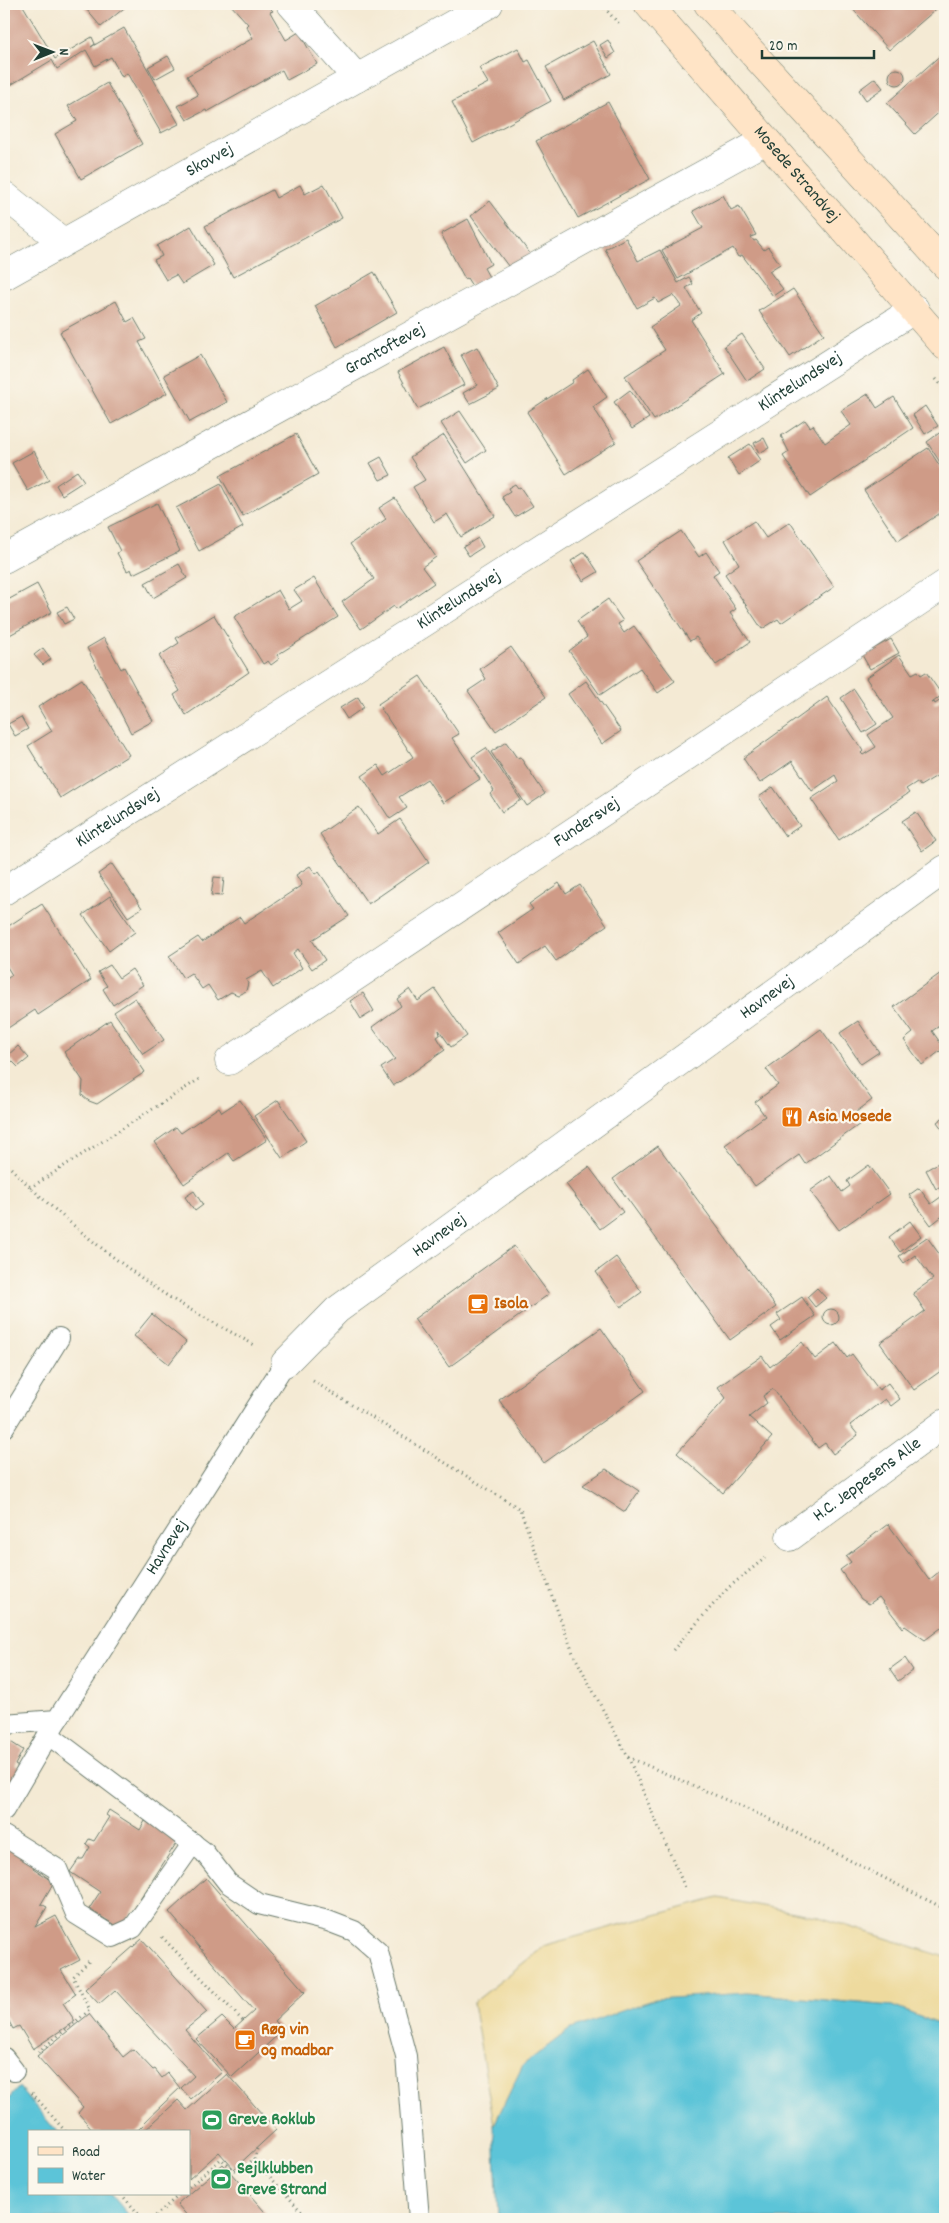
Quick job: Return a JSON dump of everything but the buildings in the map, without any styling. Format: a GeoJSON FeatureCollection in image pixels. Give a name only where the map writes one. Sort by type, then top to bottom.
{"type":"FeatureCollection","features":[{"type":"Feature","properties":{"kind":"main road","name":"Mosede Strandvej"},"geometry":{"type":"LineString","coordinates":[[648,4],[945,346]]}},
{"type":"Feature","properties":{"kind":"main road"},"geometry":{"type":"LineString","coordinates":[[708,4],[945,265]]}},
{"type":"Feature","properties":{"kind":"street"},"geometry":{"type":"LineString","coordinates":[[291,4],[358,78]]}},
{"type":"Feature","properties":{"kind":"street","name":"Skovvej"},"geometry":{"type":"LineString","coordinates":[[4,276],[489,4]]}},
{"type":"Feature","properties":{"kind":"street","name":"Grantoftevej"},"geometry":{"type":"LineString","coordinates":[[4,558],[766,140]]}},
{"type":"Feature","properties":{"kind":"street"},"geometry":{"type":"LineString","coordinates":[[4,195],[63,242]]}},
{"type":"Feature","properties":{"kind":"street","name":"Klintelundsvej"},"geometry":{"type":"LineString","coordinates":[[4,891],[914,310]]}},
{"type":"Feature","properties":{"kind":"street","name":"Fundersvej"},"geometry":{"type":"LineString","coordinates":[[229,1060],[945,584]]}},
{"type":"Feature","properties":{"kind":"street","name":"Havnevej"},"geometry":{"type":"LineString","coordinates":[[286,1363],[337,1310],[945,869]]}},
{"type":"Feature","properties":{"kind":"street","name":"H.C. Jeppesens Alle"},"geometry":{"type":"LineString","coordinates":[[790,1537],[945,1423]]}},
{"type":"Feature","properties":{"kind":"lane"},"geometry":{"type":"LineString","coordinates":[[4,1427],[59,1338]]}},
{"type":"Feature","properties":{"kind":"lane","name":"Havnevej"},"geometry":{"type":"LineString","coordinates":[[4,1810],[53,1727],[286,1363]]}},
{"type":"Feature","properties":{"kind":"lane"},"geometry":{"type":"LineString","coordinates":[[4,1724],[53,1727],[204,1852],[228,1883],[259,1904],[328,1920],[354,1931],[378,1952],[406,2056],[419,2219]]}},
{"type":"Feature","properties":{"kind":"lane"},"geometry":{"type":"LineString","coordinates":[[4,1836],[57,1869],[76,1914],[114,1937],[133,1928],[192,1843]]}},
{"type":"Feature","properties":{"kind":"path"},"geometry":{"type":"LineString","coordinates":[[30,1188],[229,1060]]}},
{"type":"Feature","properties":{"kind":"path"},"geometry":{"type":"LineString","coordinates":[[4,1161],[30,1188],[103,1248],[158,1289],[286,1363],[520,1509],[573,1653],[628,1757],[686,1890]]}},
{"type":"Feature","properties":{"kind":"path"},"geometry":{"type":"LineString","coordinates":[[673,1650],[728,1588],[790,1537]]}},
{"type":"Feature","properties":{"kind":"path"},"geometry":{"type":"LineString","coordinates":[[628,1757],[762,1816],[945,1909]]}},
{"type":"Feature","properties":{"kind":"path"},"geometry":{"type":"LineString","coordinates":[[141,1915],[243,2021]]}},
{"type":"Feature","properties":{"kind":"path"},"geometry":{"type":"LineString","coordinates":[[64,2130],[9,2064],[90,2010],[74,1977],[114,1937]]}},
{"type":"Feature","properties":{"kind":"path"},"geometry":{"type":"LineString","coordinates":[[190,2186],[220,2159],[237,2172],[254,2159],[257,2149]]}},
{"type":"Feature","properties":{"kind":"path"},"geometry":{"type":"LineString","coordinates":[[254,2159],[308,2219]]}},
{"type":"Feature","properties":{"kind":"path"},"geometry":{"type":"LineString","coordinates":[[123,2196],[143,2219]]}},
{"type":"Feature","properties":{"kind":"path"},"geometry":{"type":"LineString","coordinates":[[152,2219],[178,2196]]}},
{"type":"Feature","properties":{"kind":"sand"},"geometry":{"type":"Polygon","coordinates":[[[718,1898],[816,1916],[945,1957],[945,2027],[892,2006],[747,1993],[569,2030],[523,2065],[494,2125],[473,2003],[546,1945],[718,1898]]]}},
{"type":"Feature","properties":{"kind":"water"},"geometry":{"type":"Polygon","coordinates":[[[747,1993],[892,2006],[945,2027],[945,2219],[498,2219],[494,2125],[523,2065],[569,2030],[655,1999],[747,1993]]]}},
{"type":"Feature","properties":{"kind":"water"},"geometry":{"type":"Polygon","coordinates":[[[19,2087],[55,2130],[28,2130],[28,2196],[113,2196],[132,2219],[4,2219],[4,2104],[19,2087]]]}},
{"type":"Feature","properties":{"kind":"place","name":"Asia Mosede"},"geometry":{"type":"Point","coordinates":[792,1117]}},
{"type":"Feature","properties":{"kind":"place","name":"Isola"},"geometry":{"type":"Point","coordinates":[478,1304]}},
{"type":"Feature","properties":{"kind":"place","name":"Røg vin og madbar"},"geometry":{"type":"Point","coordinates":[245,2040]}},
{"type":"Feature","properties":{"kind":"place","name":"Greve Roklub"},"geometry":{"type":"Point","coordinates":[212,2120]}},
{"type":"Feature","properties":{"kind":"place","name":"Sejlklubben Greve Strand"},"geometry":{"type":"Point","coordinates":[221,2179]}}]}
